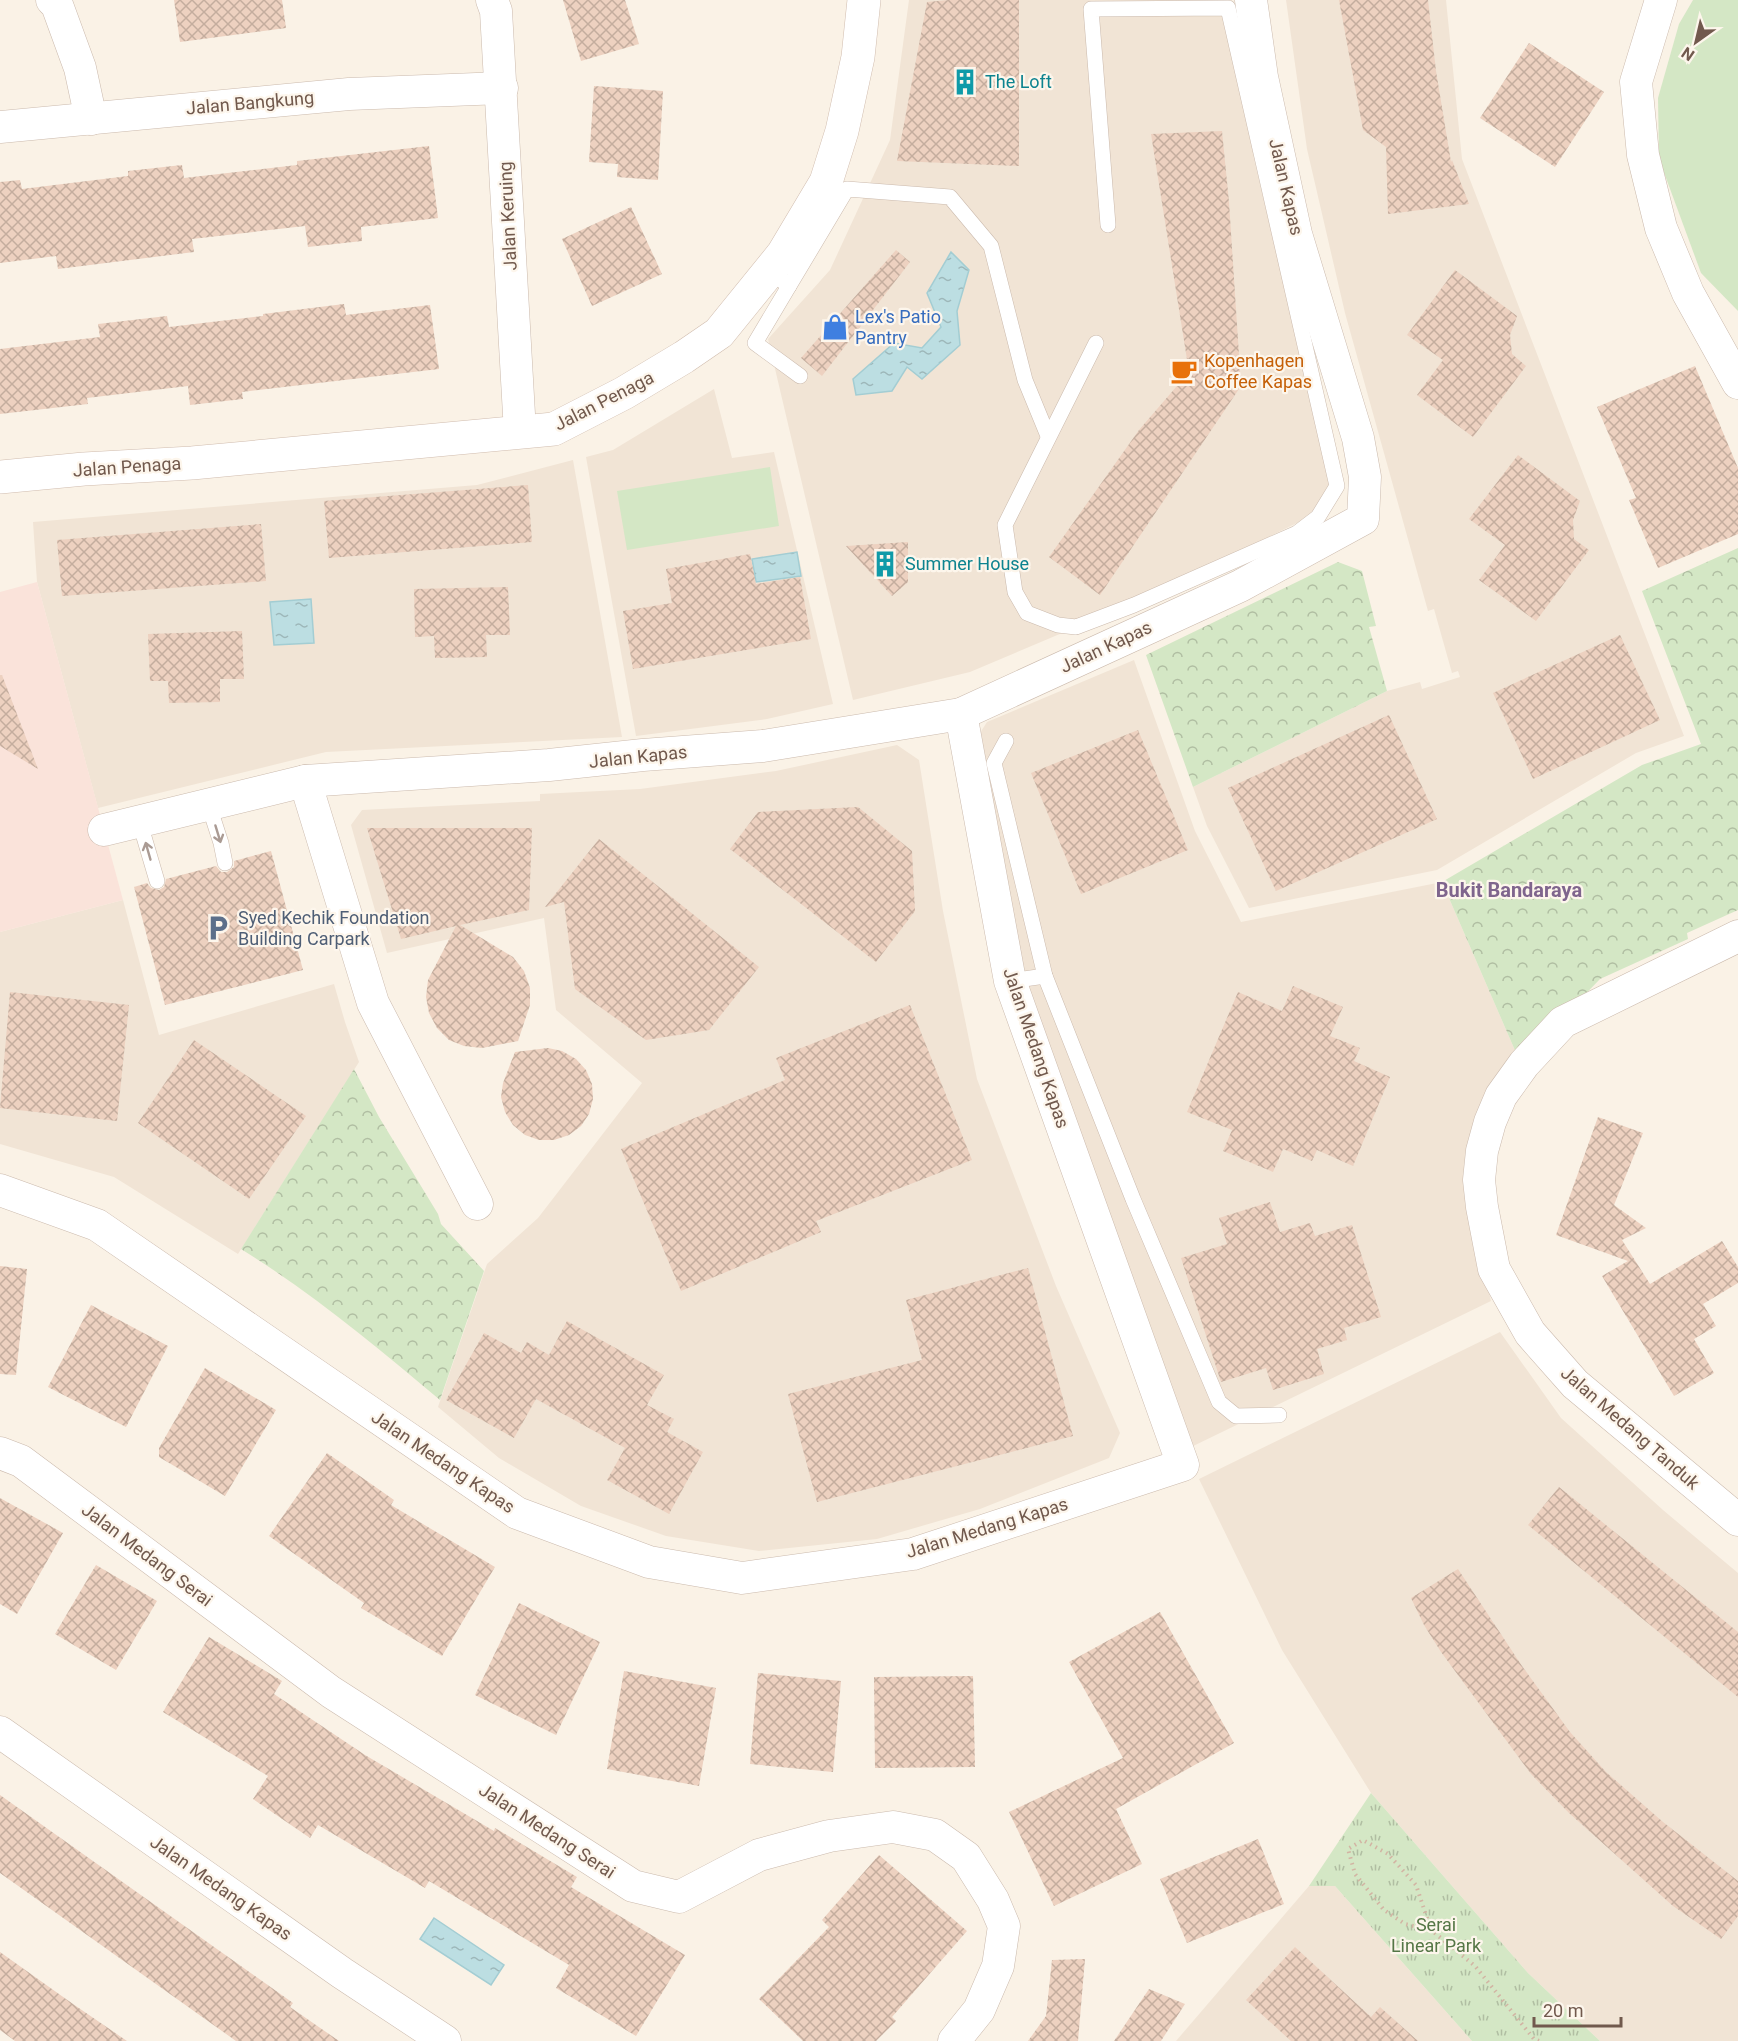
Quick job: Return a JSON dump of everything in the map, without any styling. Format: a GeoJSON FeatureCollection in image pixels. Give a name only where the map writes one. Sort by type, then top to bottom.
{"type":"FeatureCollection","features":[{"type":"Feature","properties":{"kind":"street"},"geometry":{"type":"LineString","coordinates":[[52,0],[57,5],[80,68],[91,119]]}},
{"type":"Feature","properties":{"kind":"street","name":"Jalan Keruing"},"geometry":{"type":"LineString","coordinates":[[492,0],[496,11],[501,88],[520,432]]}},
{"type":"Feature","properties":{"kind":"street","name":"Jalan Penaga"},"geometry":{"type":"LineString","coordinates":[[0,477],[192,463],[554,429],[624,393],[684,357],[718,333],[778,279],[783,254],[826,182],[842,130],[858,57],[864,0]]}},
{"type":"Feature","properties":{"kind":"street","name":"Jalan Kapas"},"geometry":{"type":"LineString","coordinates":[[104,830],[305,781],[549,765],[763,746],[961,714],[1083,640],[1240,585],[1363,519],[1365,477],[1358,438],[1296,234],[1262,77],[1251,0]]}},
{"type":"Feature","properties":{"kind":"street"},"geometry":{"type":"LineString","coordinates":[[1661,0],[1636,82],[1643,155],[1661,228],[1688,293],[1738,383]]}},
{"type":"Feature","properties":{"kind":"street","name":"Jalan Bangkung"},"geometry":{"type":"LineString","coordinates":[[0,127],[350,94],[501,88]]}},
{"type":"Feature","properties":{"kind":"street","name":"Jalan Medang Kapas"},"geometry":{"type":"LineString","coordinates":[[0,1190],[97,1225],[518,1513],[649,1562],[742,1578],[913,1554],[1182,1465],[1010,981],[961,714]]}},
{"type":"Feature","properties":{"kind":"street"},"geometry":{"type":"LineString","coordinates":[[305,781],[373,1003],[477,1204]]}},
{"type":"Feature","properties":{"kind":"street","name":"Jalan Medang Tanduk"},"geometry":{"type":"LineString","coordinates":[[1738,936],[1563,1022],[1524,1064],[1501,1096],[1490,1122],[1482,1151],[1479,1180],[1494,1269],[1530,1333],[1575,1384],[1738,1520]]}},
{"type":"Feature","properties":{"kind":"street","name":"Jalan Medang Serai"},"geometry":{"type":"LineString","coordinates":[[0,1453],[21,1461],[331,1692],[633,1886],[679,1897],[759,1855],[829,1836],[893,1827],[935,1835],[966,1857],[993,1900],[1004,1926],[998,1966],[980,2010],[954,2041]]}},
{"type":"Feature","properties":{"kind":"street","name":"Jalan Medang Kapas"},"geometry":{"type":"LineString","coordinates":[[0,1732],[332,1966],[445,2041]]}},
{"type":"Feature","properties":{"kind":"lane"},"geometry":{"type":"LineString","coordinates":[[1096,343],[1005,525],[1015,592],[1027,613],[1058,625],[1083,640],[1134,605],[1297,533],[1318,517],[1337,486],[1228,8],[1091,9],[1108,225]]}},
{"type":"Feature","properties":{"kind":"lane"},"geometry":{"type":"LineString","coordinates":[[800,376],[755,343],[778,279],[847,189],[950,197],[991,246],[1025,380],[1048,436]]}},
{"type":"Feature","properties":{"kind":"lane"},"geometry":{"type":"LineString","coordinates":[[1006,741],[994,763],[1045,976],[1133,1199],[1218,1402],[1236,1416],[1280,1415]]}},
{"type":"Feature","properties":{"kind":"lane"},"geometry":{"type":"LineString","coordinates":[[209,806],[225,863]]}},
{"type":"Feature","properties":{"kind":"lane"},"geometry":{"type":"LineString","coordinates":[[139,820],[157,881]]}},
{"type":"Feature","properties":{"kind":"lane"},"geometry":{"type":"LineString","coordinates":[[1010,981],[1045,976]]}},
{"type":"Feature","properties":{"kind":"path"},"geometry":{"type":"LineString","coordinates":[[1431,1930],[1416,1885],[1388,1854],[1363,1840],[1348,1850],[1355,1874],[1384,1910],[1405,1924],[1431,1930],[1475,1966],[1536,2040]]}},
{"type":"Feature","properties":{"kind":"shaded area"},"geometry":{"type":"Polygon","coordinates":[[[909,0],[1232,0],[1254,159],[1294,327],[1337,481],[1325,509],[1145,598],[970,672],[853,700],[768,339],[830,270],[890,140],[909,0]]]}},
{"type":"Feature","properties":{"kind":"shaded area"},"geometry":{"type":"Polygon","coordinates":[[[1286,0],[1446,0],[1462,159],[1684,736],[1636,753],[1437,870],[1249,908],[1207,826],[1193,787],[1387,691],[1420,682],[1422,689],[1460,677],[1458,671],[1452,673],[1434,609],[1428,611],[1345,313],[1307,149],[1286,0]]]}},
{"type":"Feature","properties":{"kind":"shaded area"},"geometry":{"type":"Polygon","coordinates":[[[714,389],[732,458],[774,452],[833,704],[767,719],[636,736],[586,457],[613,450],[714,389]]]}},
{"type":"Feature","properties":{"kind":"shaded area"},"geometry":{"type":"Polygon","coordinates":[[[573,460],[622,737],[326,752],[98,808],[37,582],[33,522],[477,485],[573,460]]]}},
{"type":"Feature","properties":{"kind":"shaded area"},"geometry":{"type":"Polygon","coordinates":[[[37,582],[123,900],[0,932],[0,592],[37,582]]]}},
{"type":"Feature","properties":{"kind":"shaded area"},"geometry":{"type":"Polygon","coordinates":[[[1134,660],[1195,831],[1241,922],[1442,882],[1520,1062],[1465,1189],[1491,1301],[1185,1450],[1028,1064],[971,747],[987,722],[1134,660]]]}},
{"type":"Feature","properties":{"kind":"shaded area"},"geometry":{"type":"Polygon","coordinates":[[[897,745],[919,760],[943,911],[977,1079],[1056,1286],[1120,1433],[1109,1458],[980,1509],[877,1539],[759,1551],[666,1536],[581,1506],[499,1458],[438,1407],[487,1264],[538,1218],[642,1083],[556,1010],[544,918],[387,953],[351,825],[362,810],[540,801],[540,794],[640,789],[776,771],[897,745]]]}},
{"type":"Feature","properties":{"kind":"shaded area"},"geometry":{"type":"Polygon","coordinates":[[[123,900],[159,1035],[334,984],[359,1062],[238,1254],[114,1177],[0,1144],[0,932],[123,900]]]}},
{"type":"Feature","properties":{"kind":"shaded area"},"geometry":{"type":"Polygon","coordinates":[[[1500,1332],[1561,1418],[1663,1510],[1738,1573],[1738,2041],[1600,2041],[1528,1973],[1371,1793],[1282,1650],[1199,1479],[1500,1332]]]}},
{"type":"Feature","properties":{"kind":"shaded area"},"geometry":{"type":"Polygon","coordinates":[[[1309,1886],[1335,1886],[1472,2041],[1176,2041],[1309,1886]]]}},
{"type":"Feature","properties":{"kind":"green space"},"geometry":{"type":"Polygon","coordinates":[[[1693,0],[1738,0],[1738,311],[1701,273],[1659,159],[1658,98],[1679,24],[1693,0]]]}},
{"type":"Feature","properties":{"kind":"green space"},"geometry":{"type":"Polygon","coordinates":[[[770,467],[779,526],[627,550],[617,491],[770,467]]]}},
{"type":"Feature","properties":{"kind":"green space"},"geometry":{"type":"Polygon","coordinates":[[[1738,548],[1738,910],[1687,933],[1688,939],[1600,979],[1520,1062],[1442,882],[1642,765],[1701,744],[1642,591],[1738,548]]]}},
{"type":"Feature","properties":{"kind":"green space"},"geometry":{"type":"Polygon","coordinates":[[[1338,562],[1362,571],[1376,626],[1369,627],[1387,691],[1193,787],[1146,655],[1338,562]]]}},
{"type":"Feature","properties":{"kind":"green space"},"geometry":{"type":"Polygon","coordinates":[[[354,1069],[379,1117],[438,1214],[441,1224],[484,1271],[440,1400],[318,1302],[241,1249],[354,1069]]]}},
{"type":"Feature","properties":{"kind":"green space","name":"Serai Linear Park"},"geometry":{"type":"Polygon","coordinates":[[[1371,1793],[1528,1973],[1600,2041],[1472,2041],[1335,1886],[1309,1886],[1371,1793]]]}},
{"type":"Feature","properties":{"kind":"water"},"geometry":{"type":"Polygon","coordinates":[[[951,252],[969,270],[957,311],[960,345],[922,379],[907,367],[892,391],[856,395],[853,379],[894,343],[922,348],[941,327],[927,293],[951,252]]]}},
{"type":"Feature","properties":{"kind":"water"},"geometry":{"type":"Polygon","coordinates":[[[797,552],[801,576],[756,582],[752,559],[797,552]]]}},
{"type":"Feature","properties":{"kind":"water"},"geometry":{"type":"Polygon","coordinates":[[[311,599],[314,643],[274,645],[270,602],[311,599]]]}},
{"type":"Feature","properties":{"kind":"water"},"geometry":{"type":"Polygon","coordinates":[[[434,1918],[504,1965],[491,1985],[420,1939],[434,1918]]]}},
{"type":"Feature","properties":{"kind":"building"},"geometry":{"type":"Polygon","coordinates":[[[174,0],[282,0],[286,28],[180,42],[174,0]]]}},
{"type":"Feature","properties":{"kind":"building"},"geometry":{"type":"Polygon","coordinates":[[[563,0],[625,0],[639,44],[581,61],[563,0]]]}},
{"type":"Feature","properties":{"kind":"building","name":"The Loft"},"geometry":{"type":"Polygon","coordinates":[[[1019,0],[1019,166],[897,161],[927,2],[1019,0]]]}},
{"type":"Feature","properties":{"kind":"building"},"geometry":{"type":"Polygon","coordinates":[[[1339,0],[1428,0],[1436,71],[1451,162],[1452,160],[1469,204],[1388,214],[1386,147],[1363,130],[1339,0]]]}},
{"type":"Feature","properties":{"kind":"building"},"geometry":{"type":"Polygon","coordinates":[[[1529,43],[1604,92],[1555,167],[1480,118],[1529,43]]]}},
{"type":"Feature","properties":{"kind":"building"},"geometry":{"type":"Polygon","coordinates":[[[594,86],[663,91],[658,180],[617,177],[618,164],[589,162],[594,86]]]}},
{"type":"Feature","properties":{"kind":"building"},"geometry":{"type":"Polygon","coordinates":[[[1222,131],[1241,386],[1100,595],[1049,557],[1139,430],[1189,372],[1151,134],[1222,131]]]}},
{"type":"Feature","properties":{"kind":"building"},"geometry":{"type":"Polygon","coordinates":[[[429,146],[438,218],[361,227],[362,241],[308,247],[305,226],[192,239],[194,252],[58,269],[56,256],[0,263],[0,182],[20,180],[22,189],[128,176],[128,171],[182,165],[184,178],[297,165],[297,161],[429,146]]]}},
{"type":"Feature","properties":{"kind":"building"},"geometry":{"type":"Polygon","coordinates":[[[631,207],[662,274],[592,306],[562,239],[631,207]]]}},
{"type":"Feature","properties":{"kind":"building"},"geometry":{"type":"Polygon","coordinates":[[[896,250],[910,262],[822,376],[801,358],[896,250]]]}},
{"type":"Feature","properties":{"kind":"building"},"geometry":{"type":"Polygon","coordinates":[[[1455,270],[1517,316],[1510,335],[1512,354],[1526,366],[1473,437],[1417,395],[1443,360],[1407,335],[1455,270]]]}},
{"type":"Feature","properties":{"kind":"building"},"geometry":{"type":"Polygon","coordinates":[[[344,304],[346,315],[430,305],[439,369],[242,392],[243,399],[190,405],[188,386],[87,398],[88,404],[0,414],[0,349],[100,337],[98,324],[167,316],[169,327],[344,304]]]}},
{"type":"Feature","properties":{"kind":"building"},"geometry":{"type":"Polygon","coordinates":[[[1695,366],[1738,468],[1738,534],[1658,568],[1629,500],[1636,498],[1597,407],[1695,366]]]}},
{"type":"Feature","properties":{"kind":"building"},"geometry":{"type":"Polygon","coordinates":[[[1518,455],[1580,501],[1573,520],[1574,539],[1589,550],[1536,621],[1479,580],[1505,545],[1469,519],[1518,455]]]}},
{"type":"Feature","properties":{"kind":"building"},"geometry":{"type":"Polygon","coordinates":[[[528,485],[532,542],[329,558],[324,501],[528,485]]]}},
{"type":"Feature","properties":{"kind":"building"},"geometry":{"type":"Polygon","coordinates":[[[261,524],[266,581],[62,596],[57,540],[261,524]]]}},
{"type":"Feature","properties":{"kind":"building","name":"Summer House"},"geometry":{"type":"Polygon","coordinates":[[[908,542],[908,582],[892,596],[846,546],[908,542]]]}},
{"type":"Feature","properties":{"kind":"building"},"geometry":{"type":"Polygon","coordinates":[[[750,554],[756,584],[800,577],[811,639],[633,669],[623,611],[672,603],[666,569],[750,554]]]}},
{"type":"Feature","properties":{"kind":"building"},"geometry":{"type":"Polygon","coordinates":[[[508,587],[510,635],[486,635],[487,657],[435,658],[434,636],[415,637],[414,589],[508,587]]]}},
{"type":"Feature","properties":{"kind":"building"},"geometry":{"type":"Polygon","coordinates":[[[242,631],[244,679],[220,679],[220,702],[169,703],[168,681],[150,681],[148,634],[242,631]]]}},
{"type":"Feature","properties":{"kind":"building"},"geometry":{"type":"Polygon","coordinates":[[[1620,635],[1660,720],[1533,779],[1493,693],[1620,635]]]}},
{"type":"Feature","properties":{"kind":"building"},"geometry":{"type":"Polygon","coordinates":[[[0,675],[2,675],[38,769],[0,746],[0,675]]]}},
{"type":"Feature","properties":{"kind":"building"},"geometry":{"type":"Polygon","coordinates":[[[1389,715],[1437,819],[1276,891],[1228,788],[1389,715]]]}},
{"type":"Feature","properties":{"kind":"building"},"geometry":{"type":"Polygon","coordinates":[[[1138,730],[1188,850],[1081,894],[1031,773],[1138,730]]]}},
{"type":"Feature","properties":{"kind":"building"},"geometry":{"type":"Polygon","coordinates":[[[858,807],[912,851],[915,911],[876,962],[730,849],[758,812],[858,807]]]}},
{"type":"Feature","properties":{"kind":"building"},"geometry":{"type":"Polygon","coordinates":[[[367,828],[532,828],[529,910],[460,925],[513,957],[524,971],[530,988],[530,1005],[518,1041],[482,1048],[464,1046],[449,1040],[437,1028],[429,1013],[426,997],[428,980],[456,926],[401,939],[367,828]]]}},
{"type":"Feature","properties":{"kind":"building"},"geometry":{"type":"Polygon","coordinates":[[[599,839],[759,967],[709,1030],[646,1040],[575,989],[564,902],[545,907],[599,839]]]}},
{"type":"Feature","properties":{"kind":"building","name":"Syed Kechik Foundation Building Carpark"},"geometry":{"type":"Polygon","coordinates":[[[271,851],[303,970],[165,1005],[134,887],[147,883],[151,888],[159,890],[164,887],[166,879],[216,866],[221,872],[227,872],[234,867],[234,861],[271,851]]]}},
{"type":"Feature","properties":{"kind":"building"},"geometry":{"type":"Polygon","coordinates":[[[1293,986],[1343,1007],[1330,1036],[1360,1048],[1354,1061],[1390,1077],[1353,1166],[1317,1150],[1312,1161],[1283,1149],[1273,1172],[1223,1151],[1232,1130],[1187,1112],[1238,992],[1282,1011],[1293,986]]]}},
{"type":"Feature","properties":{"kind":"building"},"geometry":{"type":"Polygon","coordinates":[[[10,992],[129,1005],[117,1121],[0,1108],[10,992]]]}},
{"type":"Feature","properties":{"kind":"building"},"geometry":{"type":"Polygon","coordinates":[[[910,1005],[972,1160],[816,1221],[821,1232],[681,1291],[621,1149],[785,1080],[776,1058],[910,1005]]]}},
{"type":"Feature","properties":{"kind":"building"},"geometry":{"type":"Polygon","coordinates":[[[194,1040],[306,1116],[249,1199],[138,1123],[194,1040]]]}},
{"type":"Feature","properties":{"kind":"building"},"geometry":{"type":"Polygon","coordinates":[[[548,1048],[562,1051],[576,1059],[586,1070],[592,1084],[593,1099],[589,1114],[581,1126],[569,1135],[554,1140],[539,1140],[525,1135],[513,1125],[505,1112],[501,1097],[503,1083],[515,1052],[548,1048]]]}},
{"type":"Feature","properties":{"kind":"building"},"geometry":{"type":"Polygon","coordinates":[[[1598,1117],[1643,1133],[1614,1205],[1646,1228],[1622,1240],[1650,1284],[1722,1241],[1738,1267],[1738,1283],[1703,1304],[1716,1326],[1694,1339],[1714,1373],[1674,1396],[1602,1276],[1628,1261],[1556,1235],[1598,1117]]]}},
{"type":"Feature","properties":{"kind":"building"},"geometry":{"type":"Polygon","coordinates":[[[1270,1202],[1280,1232],[1310,1223],[1315,1236],[1352,1225],[1381,1317],[1344,1328],[1347,1340],[1317,1349],[1324,1374],[1273,1390],[1266,1368],[1221,1382],[1181,1258],[1227,1244],[1219,1218],[1270,1202]]]}},
{"type":"Feature","properties":{"kind":"building"},"geometry":{"type":"Polygon","coordinates":[[[0,1266],[27,1269],[16,1375],[0,1374],[0,1266]]]}},
{"type":"Feature","properties":{"kind":"building"},"geometry":{"type":"Polygon","coordinates":[[[1028,1268],[1073,1436],[817,1502],[788,1394],[922,1360],[906,1300],[1028,1268]]]}},
{"type":"Feature","properties":{"kind":"building"},"geometry":{"type":"Polygon","coordinates":[[[91,1305],[168,1346],[126,1427],[48,1387],[91,1305]]]}},
{"type":"Feature","properties":{"kind":"building"},"geometry":{"type":"Polygon","coordinates":[[[567,1321],[664,1375],[647,1405],[674,1419],[667,1432],[703,1452],[669,1514],[607,1480],[625,1448],[536,1399],[514,1438],[446,1400],[484,1333],[521,1353],[527,1342],[549,1355],[567,1321]]]}},
{"type":"Feature","properties":{"kind":"building"},"geometry":{"type":"Polygon","coordinates":[[[205,1368],[276,1410],[225,1496],[159,1457],[159,1448],[205,1368]]]}},
{"type":"Feature","properties":{"kind":"building"},"geometry":{"type":"Polygon","coordinates":[[[327,1453],[394,1500],[391,1505],[495,1567],[442,1656],[361,1608],[364,1603],[269,1536],[327,1453]]]}},
{"type":"Feature","properties":{"kind":"building"},"geometry":{"type":"Polygon","coordinates":[[[1559,1487],[1738,1632],[1738,1697],[1528,1525],[1559,1487]]]}},
{"type":"Feature","properties":{"kind":"building"},"geometry":{"type":"Polygon","coordinates":[[[0,1498],[63,1533],[17,1614],[0,1604],[0,1498]]]}},
{"type":"Feature","properties":{"kind":"building"},"geometry":{"type":"Polygon","coordinates":[[[96,1565],[157,1601],[116,1670],[55,1634],[96,1565]]]}},
{"type":"Feature","properties":{"kind":"building"},"geometry":{"type":"Polygon","coordinates":[[[1458,1569],[1522,1666],[1570,1732],[1606,1772],[1663,1822],[1738,1881],[1738,1916],[1721,1939],[1673,1906],[1569,1813],[1531,1774],[1441,1652],[1411,1598],[1458,1569]]]}},
{"type":"Feature","properties":{"kind":"building"},"geometry":{"type":"Polygon","coordinates":[[[519,1603],[600,1642],[556,1735],[475,1695],[519,1603]]]}},
{"type":"Feature","properties":{"kind":"building"},"geometry":{"type":"Polygon","coordinates":[[[1160,1612],[1234,1743],[1116,1809],[1142,1864],[1054,1906],[1009,1812],[1123,1758],[1069,1662],[1160,1612]]]}},
{"type":"Feature","properties":{"kind":"building"},"geometry":{"type":"Polygon","coordinates":[[[209,1637],[282,1681],[274,1694],[365,1755],[577,1877],[571,1887],[685,1955],[636,2036],[556,1988],[569,1965],[429,1881],[425,1888],[318,1825],[310,1838],[253,1799],[268,1776],[163,1712],[209,1637]]]}},
{"type":"Feature","properties":{"kind":"building"},"geometry":{"type":"Polygon","coordinates":[[[624,1671],[716,1688],[699,1786],[607,1769],[624,1671]]]}},
{"type":"Feature","properties":{"kind":"building"},"geometry":{"type":"Polygon","coordinates":[[[758,1673],[841,1681],[833,1772],[750,1764],[758,1673]]]}},
{"type":"Feature","properties":{"kind":"building"},"geometry":{"type":"Polygon","coordinates":[[[973,1676],[975,1767],[875,1768],[874,1677],[973,1676]]]}},
{"type":"Feature","properties":{"kind":"building"},"geometry":{"type":"Polygon","coordinates":[[[0,1795],[293,2003],[290,2007],[339,2041],[236,2041],[0,1873],[0,1795]]]}},
{"type":"Feature","properties":{"kind":"building"},"geometry":{"type":"Polygon","coordinates":[[[1258,1839],[1284,1904],[1187,1943],[1160,1879],[1258,1839]]]}},
{"type":"Feature","properties":{"kind":"building"},"geometry":{"type":"Polygon","coordinates":[[[879,1855],[967,1931],[892,2017],[896,2021],[876,2041],[803,2041],[759,1999],[829,1927],[822,1920],[879,1855]]]}},
{"type":"Feature","properties":{"kind":"building"},"geometry":{"type":"Polygon","coordinates":[[[1295,1947],[1371,2017],[1380,2007],[1418,2041],[1291,2041],[1246,2000],[1295,1947]]]}},
{"type":"Feature","properties":{"kind":"building"},"geometry":{"type":"Polygon","coordinates":[[[0,1952],[127,2041],[15,2041],[0,2030],[0,1952]]]}},
{"type":"Feature","properties":{"kind":"building"},"geometry":{"type":"Polygon","coordinates":[[[1085,1959],[1078,2041],[1028,2041],[1046,2016],[1052,1960],[1085,1959]]]}},
{"type":"Feature","properties":{"kind":"building"},"geometry":{"type":"Polygon","coordinates":[[[1149,1989],[1185,2004],[1161,2041],[1114,2041],[1149,1989]]]}},
{"type":"Feature","properties":{"kind":"place","name":"The Loft"},"geometry":{"type":"Point","coordinates":[965,82]}},
{"type":"Feature","properties":{"kind":"place","name":"Lex's Patio Pantry"},"geometry":{"type":"Point","coordinates":[835,327]}},
{"type":"Feature","properties":{"kind":"place","name":"Kopenhagen Coffee Kapas"},"geometry":{"type":"Point","coordinates":[1184,371]}},
{"type":"Feature","properties":{"kind":"place","name":"Summer House"},"geometry":{"type":"Point","coordinates":[885,564]}},
{"type":"Feature","properties":{"kind":"place","name":"Syed Kechik Foundation Building Carpark"},"geometry":{"type":"Point","coordinates":[218,928]}},
{"type":"Feature","properties":{"kind":"district","name":"Bukit Bandaraya"},"geometry":{"type":"Point","coordinates":[1509,890]}}]}
